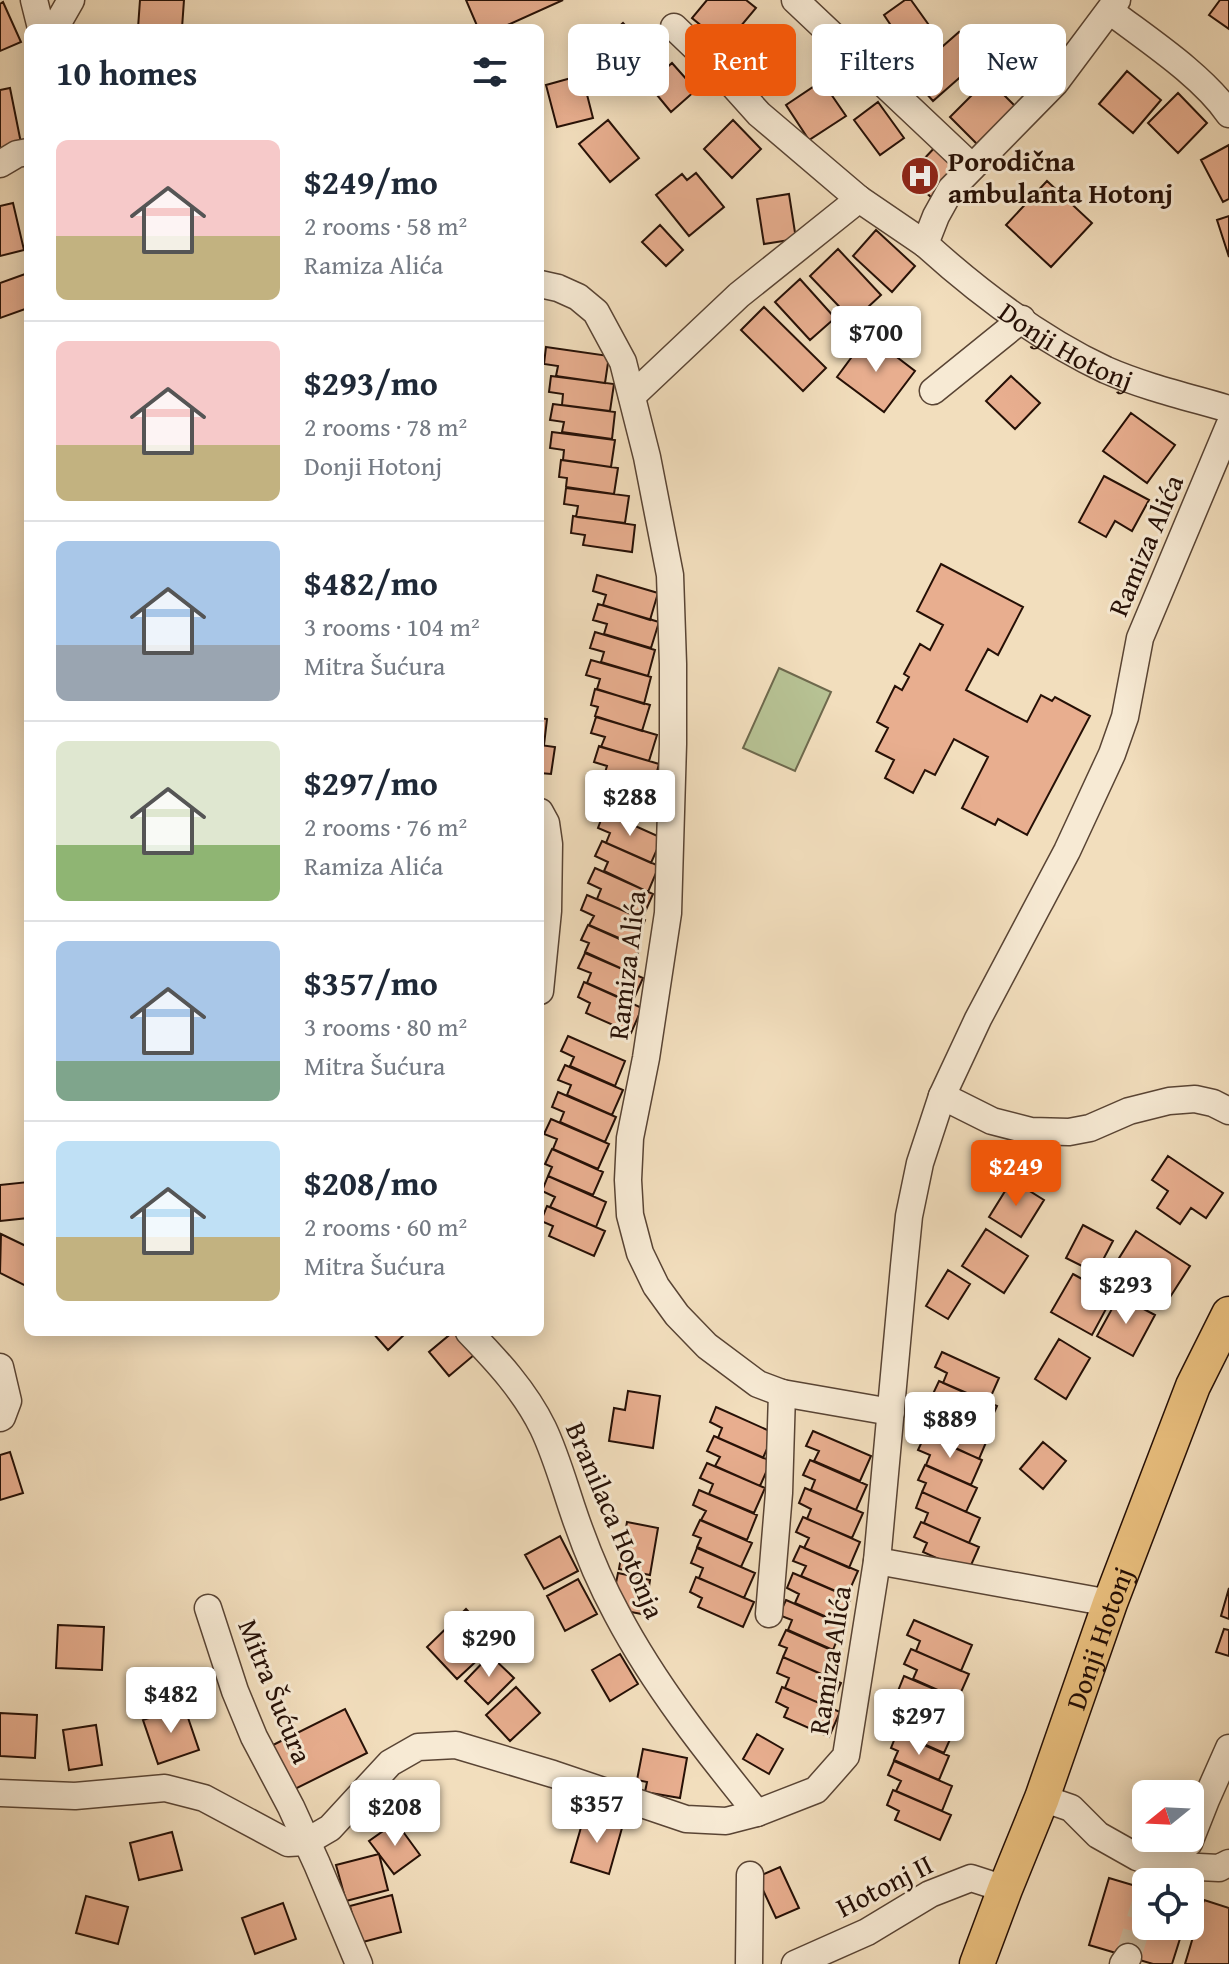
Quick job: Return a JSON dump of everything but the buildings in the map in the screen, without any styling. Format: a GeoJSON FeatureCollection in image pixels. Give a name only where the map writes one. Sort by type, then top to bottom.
{"type":"FeatureCollection","features":[{"type":"Feature","properties":{"kind":"main road","name":"Donji Hotonj"},"geometry":{"type":"LineString","coordinates":[[977,1964],[1042,1798],[1110,1603],[1193,1386],[1229,1314]]}},
{"type":"Feature","properties":{"kind":"street"},"geometry":{"type":"LineString","coordinates":[[34,0],[40,24]]}},
{"type":"Feature","properties":{"kind":"street"},"geometry":{"type":"LineString","coordinates":[[57,24],[71,0]]}},
{"type":"Feature","properties":{"kind":"street"},"geometry":{"type":"LineString","coordinates":[[795,0],[972,167]]}},
{"type":"Feature","properties":{"kind":"street"},"geometry":{"type":"LineString","coordinates":[[925,244],[951,189],[1055,83],[1114,6],[1220,101],[1229,114]]}},
{"type":"Feature","properties":{"kind":"street","name":"Donji Hotonj"},"geometry":{"type":"LineString","coordinates":[[674,27],[759,114],[859,199],[925,244],[997,303],[1073,353],[1109,371],[1229,409]]}},
{"type":"Feature","properties":{"kind":"street"},"geometry":{"type":"LineString","coordinates":[[0,164],[24,153]]}},
{"type":"Feature","properties":{"kind":"street"},"geometry":{"type":"LineString","coordinates":[[632,396],[739,295],[859,199]]}},
{"type":"Feature","properties":{"kind":"street","name":"Ramiza Alića"},"geometry":{"type":"LineString","coordinates":[[544,285],[578,297],[596,312],[623,362],[647,457],[670,575],[673,680],[668,913],[646,1058],[630,1138],[628,1180],[630,1215],[640,1253],[656,1286],[677,1315],[707,1346],[758,1384],[782,1393],[891,1412]]}},
{"type":"Feature","properties":{"kind":"street"},"geometry":{"type":"LineString","coordinates":[[933,391],[1022,319]]}},
{"type":"Feature","properties":{"kind":"street","name":"Ramiza Alića"},"geometry":{"type":"LineString","coordinates":[[757,1813],[816,1790],[846,1756],[877,1561],[909,1216],[920,1163],[942,1096],[978,1019],[1067,851],[1112,754],[1125,717],[1140,638],[1229,426]]}},
{"type":"Feature","properties":{"kind":"street"},"geometry":{"type":"LineString","coordinates":[[544,819],[549,844],[544,951]]}},
{"type":"Feature","properties":{"kind":"street"},"geometry":{"type":"LineString","coordinates":[[942,1096],[992,1121],[1031,1131],[1069,1132],[1090,1128],[1129,1111],[1169,1101],[1195,1099],[1229,1111]]}},
{"type":"Feature","properties":{"kind":"street","name":"Branilaca Hotonja"},"geometry":{"type":"LineString","coordinates":[[483,1338],[543,1427],[586,1545],[616,1613],[654,1677],[757,1813]]}},
{"type":"Feature","properties":{"kind":"street"},"geometry":{"type":"LineString","coordinates":[[0,1367],[8,1401],[0,1418]]}},
{"type":"Feature","properties":{"kind":"street"},"geometry":{"type":"LineString","coordinates":[[769,1614],[779,1493],[782,1393]]}},
{"type":"Feature","properties":{"kind":"street","name":"Ramiza Alića"},"geometry":{"type":"LineString","coordinates":[[877,1561],[1110,1603]]}},
{"type":"Feature","properties":{"kind":"street","name":"Mitra Šućura"},"geometry":{"type":"LineString","coordinates":[[208,1608],[235,1691],[254,1737],[291,1807],[359,1964]]}},
{"type":"Feature","properties":{"kind":"street"},"geometry":{"type":"LineString","coordinates":[[0,1793],[75,1796],[165,1788],[204,1798],[288,1843],[306,1842],[330,1828],[390,1763],[418,1747],[456,1745],[686,1819],[726,1821],[757,1813]]}},
{"type":"Feature","properties":{"kind":"street"},"geometry":{"type":"LineString","coordinates":[[1161,1868],[1189,1843],[1229,1748]]}},
{"type":"Feature","properties":{"kind":"street"},"geometry":{"type":"LineString","coordinates":[[1042,1798],[1071,1808],[1098,1835],[1137,1857],[1149,1868]]}},
{"type":"Feature","properties":{"kind":"street"},"geometry":{"type":"LineString","coordinates":[[1204,1869],[1219,1868],[1229,1863]]}},
{"type":"Feature","properties":{"kind":"street"},"geometry":{"type":"LineString","coordinates":[[749,1964],[750,1875]]}},
{"type":"Feature","properties":{"kind":"street","name":"Hotonj II"},"geometry":{"type":"LineString","coordinates":[[795,1964],[867,1932],[930,1894],[971,1878],[1005,1889]]}},
{"type":"Feature","properties":{"kind":"green space"},"geometry":{"type":"Polygon","coordinates":[[[779,668],[831,692],[795,771],[743,748],[779,668]]]}},
{"type":"Feature","properties":{"kind":"tunnel"},"geometry":{"type":"LineString","coordinates":[[1128,1957],[1133,1940]]}},
{"type":"Feature","properties":{"kind":"place","name":"Porodična ambulanta Hotonj"},"geometry":{"type":"Point","coordinates":[920,176]}}]}
